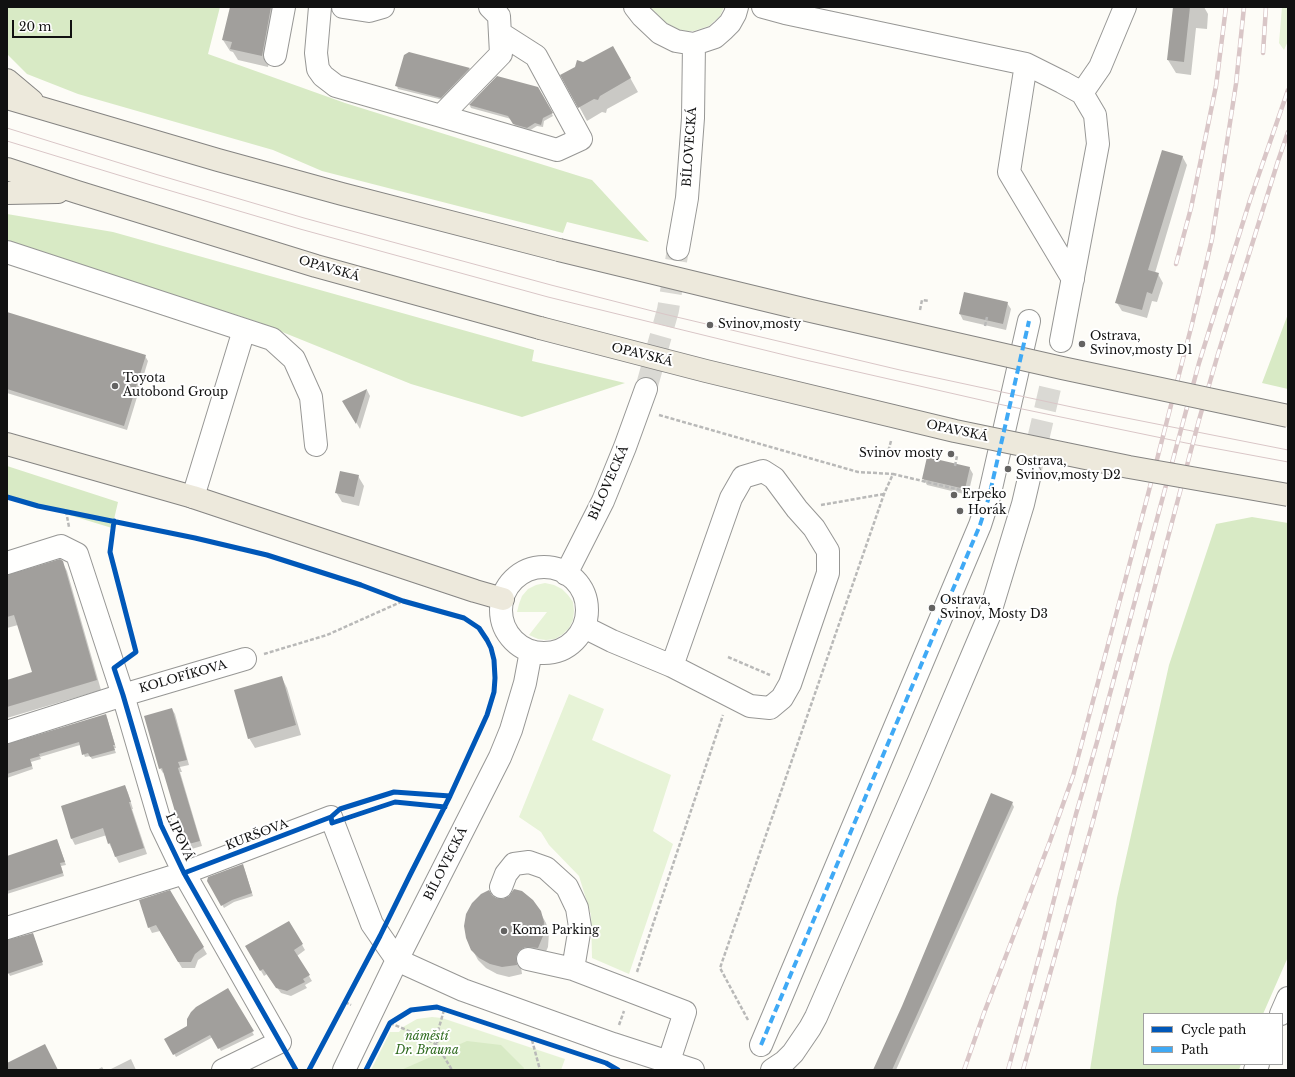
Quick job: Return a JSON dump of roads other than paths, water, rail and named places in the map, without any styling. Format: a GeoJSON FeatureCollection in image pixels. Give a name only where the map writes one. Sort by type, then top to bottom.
{"type":"FeatureCollection","features":[{"type":"Feature","properties":{"kind":"main road"},"geometry":{"type":"LineString","coordinates":[[7,80],[41,108]]}},
{"type":"Feature","properties":{"kind":"main road"},"geometry":{"type":"LineString","coordinates":[[7,98],[342,194],[559,250],[818,313],[1047,365],[1288,416]]}},
{"type":"Feature","properties":{"kind":"main road","name":"OPAVSKÁ"},"geometry":{"type":"LineString","coordinates":[[7,169],[316,266],[540,328],[721,375],[955,431],[1129,467],[1288,495]]}},
{"type":"Feature","properties":{"kind":"main road"},"geometry":{"type":"LineString","coordinates":[[7,193],[77,192]]}},
{"type":"Feature","properties":{"kind":"main road"},"geometry":{"type":"LineString","coordinates":[[7,444],[193,497],[503,599]]}},
{"type":"Feature","properties":{"kind":"street"},"geometry":{"type":"LineString","coordinates":[[275,55],[284,7]]}},
{"type":"Feature","properties":{"kind":"street"},"geometry":{"type":"LineString","coordinates":[[320,7],[316,53],[318,69],[323,76],[336,86],[557,150],[581,138],[536,56],[500,33]]}},
{"type":"Feature","properties":{"kind":"street"},"geometry":{"type":"LineString","coordinates":[[343,7],[369,11],[383,7]]}},
{"type":"Feature","properties":{"kind":"street"},"geometry":{"type":"LineString","coordinates":[[442,116],[501,54],[499,16],[490,7]]}},
{"type":"Feature","properties":{"kind":"street"},"geometry":{"type":"LineString","coordinates":[[635,7],[660,33],[676,41],[694,44],[715,37],[723,30],[730,23],[735,14],[736,7]]}},
{"type":"Feature","properties":{"kind":"street"},"geometry":{"type":"LineString","coordinates":[[763,7],[785,13],[1026,64],[1082,93],[1096,115],[1098,144],[1061,341]]}},
{"type":"Feature","properties":{"kind":"street"},"geometry":{"type":"LineString","coordinates":[[1082,93],[1100,67],[1125,7]]}},
{"type":"Feature","properties":{"kind":"street","name":"BÍLOVECKÁ"},"geometry":{"type":"LineString","coordinates":[[678,249],[687,190],[693,118],[694,44]]}},
{"type":"Feature","properties":{"kind":"street"},"geometry":{"type":"LineString","coordinates":[[1026,64],[1009,172],[1073,279]]}},
{"type":"Feature","properties":{"kind":"street"},"geometry":{"type":"LineString","coordinates":[[7,252],[272,339],[294,359],[312,397],[316,445]]}},
{"type":"Feature","properties":{"kind":"street"},"geometry":{"type":"LineString","coordinates":[[762,1045],[977,533],[989,497],[1029,321]]}},
{"type":"Feature","properties":{"kind":"street"},"geometry":{"type":"LineString","coordinates":[[193,497],[244,330]]}},
{"type":"Feature","properties":{"kind":"street","name":"BÍLOVECKÁ"},"geometry":{"type":"LineString","coordinates":[[566,574],[605,494],[625,447],[646,389]]}},
{"type":"Feature","properties":{"kind":"street"},"geometry":{"type":"LineString","coordinates":[[584,627],[612,641],[672,666],[750,706],[770,708],[782,698],[790,684],[828,573],[828,551],[814,528],[797,509],[774,478],[763,471],[743,477],[731,498],[672,666]]}},
{"type":"Feature","properties":{"kind":"street"},"geometry":{"type":"LineString","coordinates":[[772,1070],[784,1062],[793,1053],[816,1017],[989,616],[1023,504],[1030,474]]}},
{"type":"Feature","properties":{"kind":"street","name":"LIPOVÁ"},"geometry":{"type":"LineString","coordinates":[[7,563],[61,546],[77,554],[123,695],[161,825],[184,873],[280,1042],[223,1070]]}},
{"type":"Feature","properties":{"kind":"street"},"geometry":{"type":"LineString","coordinates":[[541,567],[554,569],[566,574],[575,580],[585,597],[587,617],[584,627],[577,638],[568,646],[556,652],[544,654],[531,652],[520,646],[511,638],[505,628],[501,608],[508,587],[517,577],[528,570],[541,567]]}},
{"type":"Feature","properties":{"kind":"street","name":"BÍLOVECKÁ"},"geometry":{"type":"LineString","coordinates":[[344,1070],[397,960],[500,757],[511,730],[525,684],[531,652]]}},
{"type":"Feature","properties":{"kind":"street","name":"KOLOFÍKOVA"},"geometry":{"type":"LineString","coordinates":[[7,732],[123,695],[245,659]]}},
{"type":"Feature","properties":{"kind":"street","name":"KURŠOVA"},"geometry":{"type":"LineString","coordinates":[[7,928],[184,873],[331,817],[372,924],[397,960]]}},
{"type":"Feature","properties":{"kind":"street"},"geometry":{"type":"LineString","coordinates":[[501,887],[506,874],[514,864],[529,862],[546,868],[567,887],[577,908],[580,927],[572,969]]}},
{"type":"Feature","properties":{"kind":"street"},"geometry":{"type":"LineString","coordinates":[[397,960],[463,990],[613,1044],[668,1066],[694,1070]]}},
{"type":"Feature","properties":{"kind":"street"},"geometry":{"type":"LineString","coordinates":[[528,960],[572,969],[685,1012],[668,1066]]}},
{"type":"Feature","properties":{"kind":"street"},"geometry":{"type":"LineString","coordinates":[[1281,1013],[1288,998]]}},
{"type":"Feature","properties":{"kind":"tunnel"},"geometry":{"type":"LineString","coordinates":[[646,389],[668,310],[678,249]]}},
{"type":"Feature","properties":{"kind":"tunnel"},"geometry":{"type":"LineString","coordinates":[[1030,474],[1061,341]]}},
{"type":"Feature","properties":{"kind":"tram line"},"geometry":{"type":"LineString","coordinates":[[7,128],[304,218],[664,314],[900,370],[1081,409],[1288,450]]}},
{"type":"Feature","properties":{"kind":"tram line"},"geometry":{"type":"LineString","coordinates":[[7,141],[300,229],[548,297],[801,359],[1003,405],[1186,443],[1288,462]]}},
{"type":"Feature","properties":{"kind":"railway"},"geometry":{"type":"LineString","coordinates":[[1176,264],[1191,208],[1216,86],[1226,7]]}},
{"type":"Feature","properties":{"kind":"railway"},"geometry":{"type":"LineString","coordinates":[[964,1070],[1073,776],[1146,502],[1192,324],[1212,239],[1236,84],[1244,7]]}},
{"type":"Feature","properties":{"kind":"railway"},"geometry":{"type":"LineString","coordinates":[[1263,53],[1266,7]]}},
{"type":"Feature","properties":{"kind":"railway"},"geometry":{"type":"LineString","coordinates":[[1008,1070],[1199,363],[1250,200],[1288,90]]}},
{"type":"Feature","properties":{"kind":"railway"},"geometry":{"type":"LineString","coordinates":[[1023,1070],[1093,821],[1199,420],[1218,354],[1288,132]]}},
{"type":"Feature","properties":{"kind":"place","name":"Svinov,mosty"},"geometry":{"type":"Point","coordinates":[710,325]}},
{"type":"Feature","properties":{"kind":"place","name":"Ostrava, Svinov,mosty D1"},"geometry":{"type":"Point","coordinates":[1082,344]}},
{"type":"Feature","properties":{"kind":"place","name":"Toyota Autobond Group"},"geometry":{"type":"Point","coordinates":[115,386]}},
{"type":"Feature","properties":{"kind":"place","name":"Svinov mosty"},"geometry":{"type":"Point","coordinates":[951,454]}},
{"type":"Feature","properties":{"kind":"place","name":"Ostrava, Svinov,mosty D2"},"geometry":{"type":"Point","coordinates":[1008,469]}},
{"type":"Feature","properties":{"kind":"place","name":"Erpeko"},"geometry":{"type":"Point","coordinates":[954,495]}},
{"type":"Feature","properties":{"kind":"place","name":"Horák"},"geometry":{"type":"Point","coordinates":[960,511]}},
{"type":"Feature","properties":{"kind":"place","name":"Ostrava, Svinov, Mosty D3"},"geometry":{"type":"Point","coordinates":[932,608]}},
{"type":"Feature","properties":{"kind":"place","name":"Koma Parking"},"geometry":{"type":"Point","coordinates":[504,931]}},
{"type":"Feature","properties":{"kind":"park label","name":"náměstí Dr. Brauna"},"geometry":{"type":"Point","coordinates":[427,1044]}}]}
